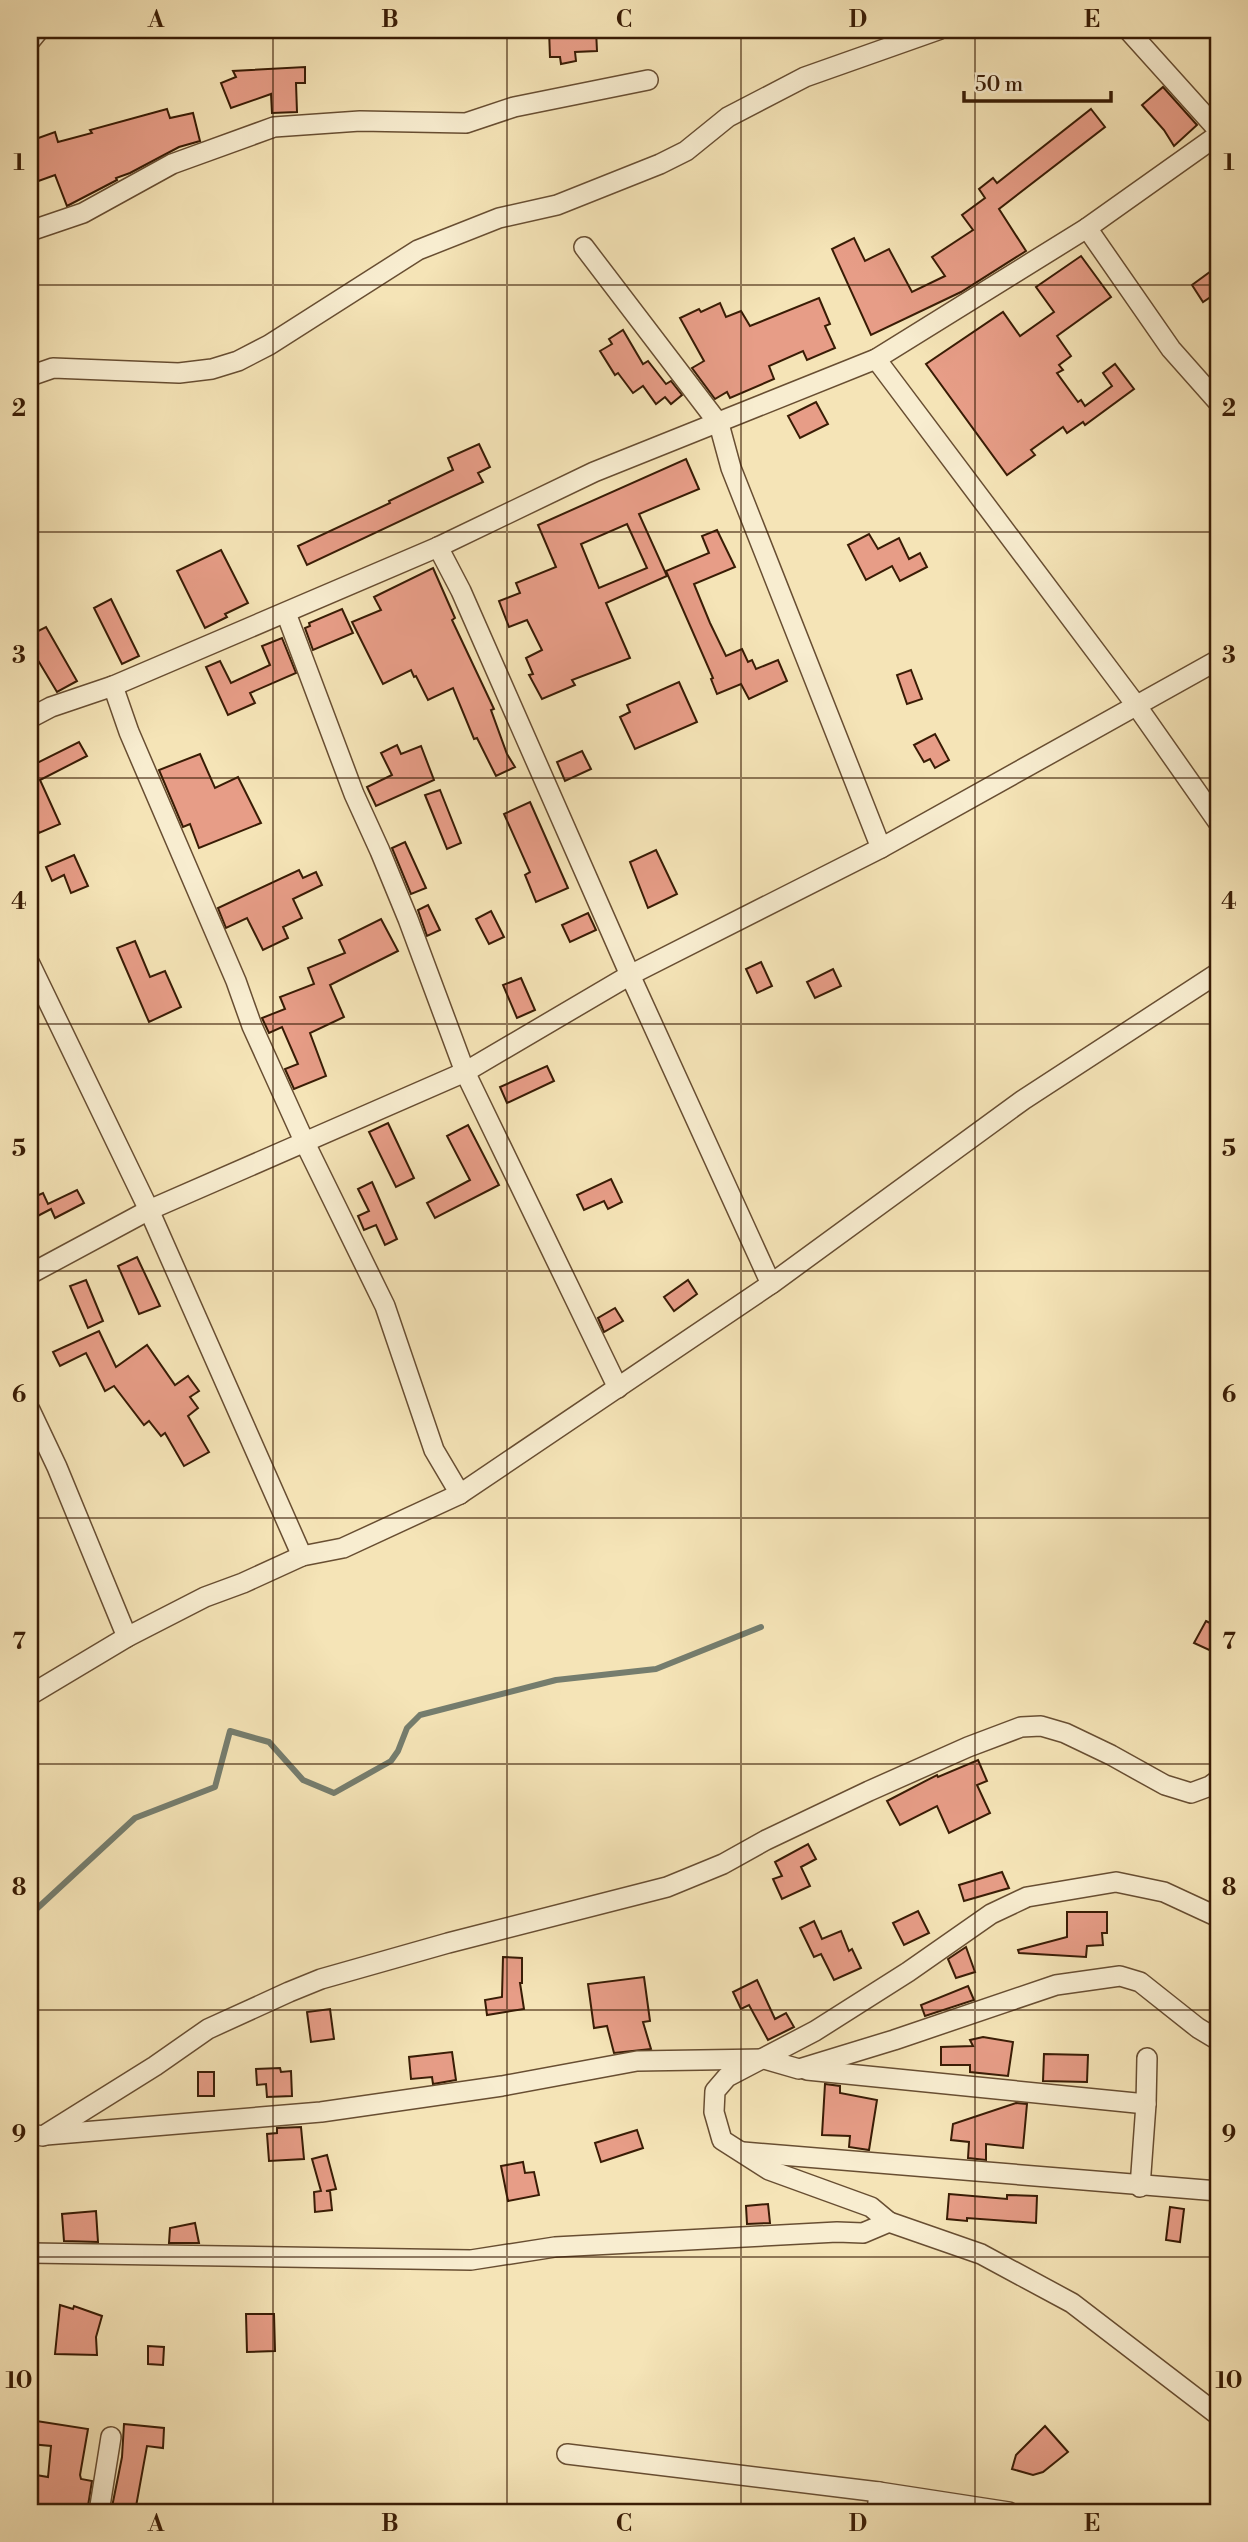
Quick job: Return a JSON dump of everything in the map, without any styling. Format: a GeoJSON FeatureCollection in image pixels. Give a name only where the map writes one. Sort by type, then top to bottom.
{"type":"FeatureCollection","features":[{"type":"Feature","properties":{"kind":"street"},"geometry":{"type":"LineString","coordinates":[[30,41],[39,30]]}},
{"type":"Feature","properties":{"kind":"street"},"geometry":{"type":"LineString","coordinates":[[30,376],[53,368],[179,373],[212,369],[238,361],[269,345],[418,250],[499,218],[557,205],[660,164],[686,151],[728,117],[805,77],[938,30]]}},
{"type":"Feature","properties":{"kind":"street"},"geometry":{"type":"LineString","coordinates":[[30,718],[113,686],[438,547],[594,472],[876,359],[1087,228],[1218,132],[1128,30]]}},
{"type":"Feature","properties":{"kind":"street"},"geometry":{"type":"LineString","coordinates":[[30,231],[83,213],[172,164],[274,127],[360,121],[466,123],[514,107],[648,80]]}},
{"type":"Feature","properties":{"kind":"street"},"geometry":{"type":"LineString","coordinates":[[1087,228],[1171,349],[1218,402]]}},
{"type":"Feature","properties":{"kind":"street"},"geometry":{"type":"LineString","coordinates":[[584,247],[719,424],[731,468],[881,848]]}},
{"type":"Feature","properties":{"kind":"street"},"geometry":{"type":"LineString","coordinates":[[876,359],[1136,705],[1218,822]]}},
{"type":"Feature","properties":{"kind":"street"},"geometry":{"type":"LineString","coordinates":[[438,547],[461,591],[630,975],[771,1284]]}},
{"type":"Feature","properties":{"kind":"street"},"geometry":{"type":"LineString","coordinates":[[286,613],[354,794],[408,919],[465,1072],[618,1388]]}},
{"type":"Feature","properties":{"kind":"street"},"geometry":{"type":"LineString","coordinates":[[30,1274],[149,1210],[465,1072],[630,975],[881,848],[1218,660]]}},
{"type":"Feature","properties":{"kind":"street"},"geometry":{"type":"LineString","coordinates":[[113,686],[129,732],[236,981],[252,1026],[305,1143],[385,1306],[434,1450],[460,1494]]}},
{"type":"Feature","properties":{"kind":"street"},"geometry":{"type":"LineString","coordinates":[[30,964],[149,1210],[302,1556]]}},
{"type":"Feature","properties":{"kind":"street"},"geometry":{"type":"LineString","coordinates":[[30,1695],[127,1637],[205,1597],[302,1556],[342,1548],[460,1494],[771,1284],[1023,1100],[1218,973]]}},
{"type":"Feature","properties":{"kind":"street"},"geometry":{"type":"LineString","coordinates":[[30,1410],[57,1467],[127,1637]]}},
{"type":"Feature","properties":{"kind":"street"},"geometry":{"type":"LineString","coordinates":[[36,2135],[155,2066],[208,2029],[289,1992],[321,1979],[435,1946],[667,1887],[723,1864],[766,1840],[881,1786],[968,1747],[1021,1727],[1041,1726],[1065,1733],[1165,1785],[1191,1793],[1218,1780]]}},
{"type":"Feature","properties":{"kind":"street"},"geometry":{"type":"LineString","coordinates":[[1218,1917],[1164,1892],[1116,1882],[1027,1898],[991,1914],[850,2009],[764,2059],[727,2077],[715,2091],[714,2112],[722,2140],[769,2170],[871,2207],[889,2222],[981,2254],[1072,2303],[1218,2415]]}},
{"type":"Feature","properties":{"kind":"street"},"geometry":{"type":"LineString","coordinates":[[799,2069],[1056,1985],[1120,1976],[1140,1982],[1198,2028],[1218,2040]]}},
{"type":"Feature","properties":{"kind":"street"},"geometry":{"type":"LineString","coordinates":[[1140,2186],[1147,2058]]}},
{"type":"Feature","properties":{"kind":"street"},"geometry":{"type":"LineString","coordinates":[[36,2135],[321,2112],[502,2086],[637,2061],[764,2059],[799,2069],[1146,2104]]}},
{"type":"Feature","properties":{"kind":"street"},"geometry":{"type":"LineString","coordinates":[[738,2151],[1218,2192]]}},
{"type":"Feature","properties":{"kind":"street"},"geometry":{"type":"LineString","coordinates":[[30,2253],[471,2260],[555,2247],[837,2232],[863,2233],[889,2222]]}},
{"type":"Feature","properties":{"kind":"street"},"geometry":{"type":"LineString","coordinates":[[99,2512],[111,2437]]}},
{"type":"Feature","properties":{"kind":"street"},"geometry":{"type":"LineString","coordinates":[[567,2454],[879,2492],[1009,2512]]}},
{"type":"Feature","properties":{"kind":"street"},"geometry":{"type":"LineString","coordinates":[[877,2512],[879,2492]]}},
{"type":"Feature","properties":{"kind":"building"},"geometry":{"type":"Polygon","coordinates":[[[549,30],[596,30],[597,51],[575,52],[576,61],[561,64],[560,57],[550,57],[549,30]]]}},
{"type":"Feature","properties":{"kind":"building"},"geometry":{"type":"Polygon","coordinates":[[[305,67],[305,83],[296,83],[297,112],[272,113],[271,94],[231,108],[221,83],[236,77],[233,71],[305,67]]]}},
{"type":"Feature","properties":{"kind":"building"},"geometry":{"type":"Polygon","coordinates":[[[1163,87],[1197,125],[1174,146],[1142,105],[1163,87]]]}},
{"type":"Feature","properties":{"kind":"building"},"geometry":{"type":"Polygon","coordinates":[[[167,109],[170,118],[193,113],[200,141],[179,147],[67,206],[55,175],[30,184],[30,141],[55,132],[58,142],[92,133],[90,130],[167,109]]]}},
{"type":"Feature","properties":{"kind":"building"},"geometry":{"type":"Polygon","coordinates":[[[1091,109],[1105,127],[999,209],[1026,251],[961,292],[871,335],[832,249],[854,238],[865,261],[889,249],[912,292],[945,276],[932,257],[973,230],[962,215],[985,198],[979,189],[993,178],[997,183],[1091,109]]]}},
{"type":"Feature","properties":{"kind":"building"},"geometry":{"type":"Polygon","coordinates":[[[1081,256],[1111,297],[1057,336],[1071,356],[1059,365],[1063,370],[1057,373],[1078,402],[1081,400],[1085,406],[1112,386],[1103,373],[1115,364],[1134,389],[1085,425],[1083,422],[1067,433],[1063,427],[1031,450],[1035,455],[1007,475],[926,364],[1003,312],[1020,336],[1054,312],[1036,287],[1081,256]]]}},
{"type":"Feature","properties":{"kind":"building"},"geometry":{"type":"Polygon","coordinates":[[[1218,266],[1218,292],[1203,302],[1192,285],[1218,266]]]}},
{"type":"Feature","properties":{"kind":"building"},"geometry":{"type":"Polygon","coordinates":[[[819,298],[830,324],[825,326],[835,348],[807,360],[803,351],[769,366],[774,379],[730,398],[727,392],[715,399],[692,368],[704,361],[680,318],[720,303],[726,317],[741,311],[750,326],[819,298]]]}},
{"type":"Feature","properties":{"kind":"building"},"geometry":{"type":"Polygon","coordinates":[[[623,330],[643,364],[648,361],[666,384],[671,381],[682,395],[671,404],[665,397],[656,404],[643,386],[633,393],[618,373],[615,375],[600,351],[612,344],[609,339],[623,330]]]}},
{"type":"Feature","properties":{"kind":"building"},"geometry":{"type":"Polygon","coordinates":[[[816,402],[828,424],[800,438],[788,416],[816,402]]]}},
{"type":"Feature","properties":{"kind":"building"},"geometry":{"type":"Polygon","coordinates":[[[479,444],[490,467],[478,473],[483,482],[307,565],[298,546],[453,470],[448,458],[479,444]]]}},
{"type":"Feature","properties":{"kind":"building"},"geometry":{"type":"Polygon","coordinates":[[[686,459],[699,489],[639,514],[667,576],[606,603],[630,658],[572,680],[575,685],[542,699],[529,675],[533,674],[526,658],[542,650],[527,620],[509,627],[499,601],[520,593],[516,583],[556,567],[538,525],[686,459]],[[627,524],[581,544],[599,588],[647,568],[627,524]]]}},
{"type":"Feature","properties":{"kind":"building"},"geometry":{"type":"Polygon","coordinates":[[[717,530],[735,567],[694,584],[710,623],[726,656],[742,649],[748,662],[752,660],[756,669],[778,660],[787,681],[749,699],[741,684],[717,694],[711,679],[713,678],[666,571],[709,553],[702,536],[717,530]]]}},
{"type":"Feature","properties":{"kind":"building"},"geometry":{"type":"Polygon","coordinates":[[[869,534],[878,549],[899,538],[909,559],[920,553],[927,567],[900,581],[892,566],[866,580],[848,545],[869,534]]]}},
{"type":"Feature","properties":{"kind":"building"},"geometry":{"type":"Polygon","coordinates":[[[221,550],[248,603],[205,628],[177,571],[221,550]]]}},
{"type":"Feature","properties":{"kind":"building"},"geometry":{"type":"Polygon","coordinates":[[[433,568],[455,618],[452,620],[494,709],[491,710],[507,754],[515,767],[496,776],[477,738],[474,739],[453,688],[428,700],[411,670],[383,684],[352,622],[381,610],[374,597],[433,568]]]}},
{"type":"Feature","properties":{"kind":"building"},"geometry":{"type":"Polygon","coordinates":[[[111,599],[139,656],[122,664],[94,608],[111,599]]]}},
{"type":"Feature","properties":{"kind":"building"},"geometry":{"type":"Polygon","coordinates":[[[342,609],[353,633],[313,650],[305,628],[310,626],[309,623],[342,609]]]}},
{"type":"Feature","properties":{"kind":"building"},"geometry":{"type":"Polygon","coordinates":[[[46,627],[77,681],[57,692],[30,647],[30,635],[46,627]]]}},
{"type":"Feature","properties":{"kind":"building"},"geometry":{"type":"Polygon","coordinates":[[[282,638],[296,673],[250,693],[255,703],[228,715],[206,667],[220,661],[231,683],[270,665],[262,646],[282,638]]]}},
{"type":"Feature","properties":{"kind":"building"},"geometry":{"type":"Polygon","coordinates":[[[911,670],[922,699],[907,704],[897,675],[911,670]]]}},
{"type":"Feature","properties":{"kind":"building"},"geometry":{"type":"Polygon","coordinates":[[[679,682],[697,722],[635,749],[620,717],[630,712],[627,705],[679,682]]]}},
{"type":"Feature","properties":{"kind":"building"},"geometry":{"type":"Polygon","coordinates":[[[935,734],[949,760],[935,768],[930,759],[924,762],[914,745],[935,734]]]}},
{"type":"Feature","properties":{"kind":"building"},"geometry":{"type":"Polygon","coordinates":[[[79,742],[87,756],[40,780],[60,824],[39,833],[38,830],[30,833],[30,758],[33,765],[79,742]]]}},
{"type":"Feature","properties":{"kind":"building"},"geometry":{"type":"Polygon","coordinates":[[[397,745],[401,754],[421,746],[434,780],[376,806],[367,787],[392,775],[381,753],[397,745]]]}},
{"type":"Feature","properties":{"kind":"building"},"geometry":{"type":"Polygon","coordinates":[[[582,751],[591,769],[565,781],[557,762],[582,751]]]}},
{"type":"Feature","properties":{"kind":"building"},"geometry":{"type":"Polygon","coordinates":[[[200,754],[215,788],[238,777],[261,823],[199,848],[190,824],[183,827],[159,770],[200,754]]]}},
{"type":"Feature","properties":{"kind":"building"},"geometry":{"type":"Polygon","coordinates":[[[440,790],[461,843],[447,849],[425,795],[440,790]]]}},
{"type":"Feature","properties":{"kind":"building"},"geometry":{"type":"Polygon","coordinates":[[[530,802],[568,888],[536,902],[525,875],[530,872],[504,814],[530,802]]]}},
{"type":"Feature","properties":{"kind":"building"},"geometry":{"type":"Polygon","coordinates":[[[405,842],[426,888],[411,894],[392,848],[405,842]]]}},
{"type":"Feature","properties":{"kind":"building"},"geometry":{"type":"Polygon","coordinates":[[[656,850],[677,894],[648,908],[630,862],[656,850]]]}},
{"type":"Feature","properties":{"kind":"building"},"geometry":{"type":"Polygon","coordinates":[[[74,855],[88,886],[71,893],[64,875],[52,881],[46,867],[74,855]]]}},
{"type":"Feature","properties":{"kind":"building"},"geometry":{"type":"Polygon","coordinates":[[[299,870],[303,878],[316,872],[322,885],[293,899],[302,918],[283,927],[288,938],[263,950],[247,918],[226,928],[218,908],[299,870]]]}},
{"type":"Feature","properties":{"kind":"building"},"geometry":{"type":"Polygon","coordinates":[[[428,905],[440,930],[427,936],[418,910],[428,905]]]}},
{"type":"Feature","properties":{"kind":"building"},"geometry":{"type":"Polygon","coordinates":[[[491,911],[504,937],[489,944],[476,919],[491,911]]]}},
{"type":"Feature","properties":{"kind":"building"},"geometry":{"type":"Polygon","coordinates":[[[588,913],[596,930],[570,942],[562,925],[588,913]]]}},
{"type":"Feature","properties":{"kind":"building"},"geometry":{"type":"Polygon","coordinates":[[[381,919],[398,951],[330,985],[344,1017],[310,1033],[326,1076],[294,1089],[285,1069],[298,1064],[282,1027],[269,1033],[262,1018],[285,1009],[280,997],[314,984],[308,968],[345,953],[339,940],[381,919]]]}},
{"type":"Feature","properties":{"kind":"building"},"geometry":{"type":"Polygon","coordinates":[[[135,941],[150,977],[165,971],[181,1007],[149,1022],[117,948],[135,941]]]}},
{"type":"Feature","properties":{"kind":"building"},"geometry":{"type":"Polygon","coordinates":[[[761,962],[772,986],[757,993],[746,969],[761,962]]]}},
{"type":"Feature","properties":{"kind":"building"},"geometry":{"type":"Polygon","coordinates":[[[833,969],[841,986],[815,998],[807,982],[833,969]]]}},
{"type":"Feature","properties":{"kind":"building"},"geometry":{"type":"Polygon","coordinates":[[[521,978],[535,1010],[517,1018],[503,985],[521,978]]]}},
{"type":"Feature","properties":{"kind":"building"},"geometry":{"type":"Polygon","coordinates":[[[547,1066],[554,1081],[507,1103],[500,1087],[547,1066]]]}},
{"type":"Feature","properties":{"kind":"building"},"geometry":{"type":"Polygon","coordinates":[[[388,1123],[414,1178],[396,1187],[369,1132],[388,1123]]]}},
{"type":"Feature","properties":{"kind":"building"},"geometry":{"type":"Polygon","coordinates":[[[468,1125],[499,1185],[435,1218],[427,1203],[470,1180],[447,1136],[468,1125]]]}},
{"type":"Feature","properties":{"kind":"building"},"geometry":{"type":"Polygon","coordinates":[[[611,1179],[622,1202],[608,1209],[604,1201],[584,1210],[577,1195],[611,1179]]]}},
{"type":"Feature","properties":{"kind":"building"},"geometry":{"type":"Polygon","coordinates":[[[372,1182],[397,1239],[385,1245],[376,1225],[364,1230],[358,1216],[369,1211],[358,1189],[372,1182]]]}},
{"type":"Feature","properties":{"kind":"building"},"geometry":{"type":"Polygon","coordinates":[[[77,1190],[84,1203],[55,1218],[51,1209],[30,1220],[30,1199],[43,1193],[48,1204],[77,1190]]]}},
{"type":"Feature","properties":{"kind":"building"},"geometry":{"type":"Polygon","coordinates":[[[137,1257],[160,1306],[139,1314],[118,1266],[137,1257]]]}},
{"type":"Feature","properties":{"kind":"building"},"geometry":{"type":"Polygon","coordinates":[[[86,1280],[103,1321],[88,1328],[70,1286],[86,1280]]]}},
{"type":"Feature","properties":{"kind":"building"},"geometry":{"type":"Polygon","coordinates":[[[688,1280],[697,1294],[674,1311],[664,1297],[688,1280]]]}},
{"type":"Feature","properties":{"kind":"building"},"geometry":{"type":"Polygon","coordinates":[[[615,1308],[623,1321],[604,1332],[598,1318],[615,1308]]]}},
{"type":"Feature","properties":{"kind":"building"},"geometry":{"type":"Polygon","coordinates":[[[99,1331],[116,1367],[147,1345],[175,1385],[188,1376],[199,1391],[190,1397],[198,1408],[188,1416],[209,1452],[184,1466],[165,1433],[161,1436],[149,1421],[144,1425],[114,1386],[105,1391],[86,1353],[60,1366],[53,1352],[99,1331]]]}},
{"type":"Feature","properties":{"kind":"building"},"geometry":{"type":"Polygon","coordinates":[[[1206,1621],[1218,1627],[1218,1654],[1194,1643],[1206,1621]]]}},
{"type":"Feature","properties":{"kind":"building"},"geometry":{"type":"Polygon","coordinates":[[[978,1760],[987,1781],[977,1785],[990,1813],[949,1833],[937,1806],[900,1825],[887,1801],[937,1775],[938,1777],[978,1760]]]}},
{"type":"Feature","properties":{"kind":"building"},"geometry":{"type":"Polygon","coordinates":[[[808,1844],[816,1859],[801,1867],[810,1886],[782,1899],[773,1879],[782,1876],[775,1862],[808,1844]]]}},
{"type":"Feature","properties":{"kind":"building"},"geometry":{"type":"Polygon","coordinates":[[[1002,1872],[1009,1888],[964,1901],[959,1885],[1002,1872]]]}},
{"type":"Feature","properties":{"kind":"building"},"geometry":{"type":"Polygon","coordinates":[[[918,1911],[929,1933],[904,1945],[893,1923],[918,1911]]]}},
{"type":"Feature","properties":{"kind":"building"},"geometry":{"type":"Polygon","coordinates":[[[1067,1912],[1107,1912],[1107,1933],[1102,1933],[1103,1945],[1087,1946],[1086,1957],[1019,1953],[1018,1950],[1067,1937],[1067,1912]]]}},
{"type":"Feature","properties":{"kind":"building"},"geometry":{"type":"Polygon","coordinates":[[[814,1921],[822,1939],[841,1931],[849,1951],[852,1949],[861,1968],[834,1980],[821,1954],[814,1957],[800,1928],[814,1921]]]}},
{"type":"Feature","properties":{"kind":"building"},"geometry":{"type":"Polygon","coordinates":[[[966,1947],[975,1972],[956,1978],[948,1959],[966,1947]]]}},
{"type":"Feature","properties":{"kind":"building"},"geometry":{"type":"Polygon","coordinates":[[[503,1957],[522,1958],[520,1983],[524,2009],[487,2015],[485,2000],[502,1997],[503,1957]]]}},
{"type":"Feature","properties":{"kind":"building"},"geometry":{"type":"Polygon","coordinates":[[[644,1977],[650,2021],[643,2022],[651,2049],[614,2053],[607,2026],[594,2028],[588,1984],[644,1977]]]}},
{"type":"Feature","properties":{"kind":"building"},"geometry":{"type":"Polygon","coordinates":[[[757,1980],[775,2019],[786,2013],[794,2027],[768,2040],[749,2005],[741,2009],[733,1992],[757,1980]]]}},
{"type":"Feature","properties":{"kind":"building"},"geometry":{"type":"Polygon","coordinates":[[[968,1986],[974,2000],[925,2016],[921,2005],[968,1986]]]}},
{"type":"Feature","properties":{"kind":"building"},"geometry":{"type":"Polygon","coordinates":[[[330,2009],[334,2039],[311,2042],[307,2012],[330,2009]]]}},
{"type":"Feature","properties":{"kind":"building"},"geometry":{"type":"Polygon","coordinates":[[[983,2037],[1013,2042],[1008,2076],[970,2072],[970,2065],[941,2065],[941,2047],[973,2046],[970,2040],[983,2037]]]}},
{"type":"Feature","properties":{"kind":"building"},"geometry":{"type":"Polygon","coordinates":[[[452,2052],[456,2080],[433,2084],[432,2077],[411,2079],[409,2057],[452,2052]]]}},
{"type":"Feature","properties":{"kind":"building"},"geometry":{"type":"Polygon","coordinates":[[[1044,2054],[1088,2055],[1087,2082],[1043,2081],[1044,2054]]]}},
{"type":"Feature","properties":{"kind":"building"},"geometry":{"type":"Polygon","coordinates":[[[280,2068],[281,2072],[291,2071],[292,2096],[267,2097],[266,2084],[257,2085],[256,2069],[280,2068]]]}},
{"type":"Feature","properties":{"kind":"building"},"geometry":{"type":"Polygon","coordinates":[[[198,2072],[214,2072],[214,2096],[198,2096],[198,2072]]]}},
{"type":"Feature","properties":{"kind":"building"},"geometry":{"type":"Polygon","coordinates":[[[825,2084],[840,2086],[840,2093],[877,2100],[869,2150],[849,2147],[850,2136],[822,2135],[825,2084]]]}},
{"type":"Feature","properties":{"kind":"building"},"geometry":{"type":"Polygon","coordinates":[[[1016,2103],[1027,2104],[1023,2148],[986,2144],[986,2160],[968,2158],[969,2142],[951,2140],[953,2124],[1016,2103]]]}},
{"type":"Feature","properties":{"kind":"building"},"geometry":{"type":"Polygon","coordinates":[[[301,2127],[304,2159],[269,2161],[267,2134],[277,2133],[277,2128],[301,2127]]]}},
{"type":"Feature","properties":{"kind":"building"},"geometry":{"type":"Polygon","coordinates":[[[637,2130],[643,2148],[601,2162],[595,2143],[637,2130]]]}},
{"type":"Feature","properties":{"kind":"building"},"geometry":{"type":"Polygon","coordinates":[[[327,2155],[336,2189],[326,2191],[330,2191],[332,2210],[315,2212],[314,2192],[321,2191],[312,2159],[327,2155]]]}},
{"type":"Feature","properties":{"kind":"building"},"geometry":{"type":"Polygon","coordinates":[[[523,2162],[525,2173],[534,2172],[539,2195],[508,2201],[501,2166],[523,2162]]]}},
{"type":"Feature","properties":{"kind":"building"},"geometry":{"type":"Polygon","coordinates":[[[949,2194],[1007,2199],[1007,2195],[1037,2196],[1036,2223],[947,2219],[949,2194]]]}},
{"type":"Feature","properties":{"kind":"building"},"geometry":{"type":"Polygon","coordinates":[[[768,2204],[770,2223],[747,2224],[746,2206],[768,2204]]]}},
{"type":"Feature","properties":{"kind":"building"},"geometry":{"type":"Polygon","coordinates":[[[1170,2207],[1184,2209],[1180,2242],[1166,2240],[1170,2207]]]}},
{"type":"Feature","properties":{"kind":"building"},"geometry":{"type":"Polygon","coordinates":[[[96,2211],[98,2242],[64,2241],[62,2214],[96,2211]]]}},
{"type":"Feature","properties":{"kind":"building"},"geometry":{"type":"Polygon","coordinates":[[[195,2223],[199,2243],[169,2243],[170,2228],[195,2223]]]}},
{"type":"Feature","properties":{"kind":"building"},"geometry":{"type":"Polygon","coordinates":[[[60,2305],[73,2309],[74,2306],[102,2316],[96,2337],[97,2355],[55,2354],[60,2305]]]}},
{"type":"Feature","properties":{"kind":"building"},"geometry":{"type":"Polygon","coordinates":[[[246,2314],[274,2314],[275,2351],[247,2352],[246,2314]]]}},
{"type":"Feature","properties":{"kind":"building"},"geometry":{"type":"Polygon","coordinates":[[[148,2346],[164,2347],[163,2365],[148,2364],[148,2346]]]}},
{"type":"Feature","properties":{"kind":"building"},"geometry":{"type":"Polygon","coordinates":[[[30,2420],[88,2429],[80,2475],[81,2479],[92,2481],[87,2512],[30,2512],[30,2474],[48,2477],[51,2446],[30,2444],[30,2420]]]}},
{"type":"Feature","properties":{"kind":"building"},"geometry":{"type":"Polygon","coordinates":[[[124,2424],[164,2428],[163,2448],[147,2446],[135,2512],[111,2512],[122,2457],[124,2424]]]}},
{"type":"Feature","properties":{"kind":"building"},"geometry":{"type":"Polygon","coordinates":[[[1045,2426],[1068,2452],[1043,2472],[1033,2475],[1012,2469],[1016,2455],[1045,2426]]]}},
{"type":"Feature","properties":{"kind":"waterway"},"geometry":{"type":"LineString","coordinates":[[30,1915],[135,1818],[215,1787],[230,1731],[269,1742],[303,1780],[334,1793],[391,1761],[407,1728],[420,1715],[556,1680],[656,1669],[761,1627]]}}]}
